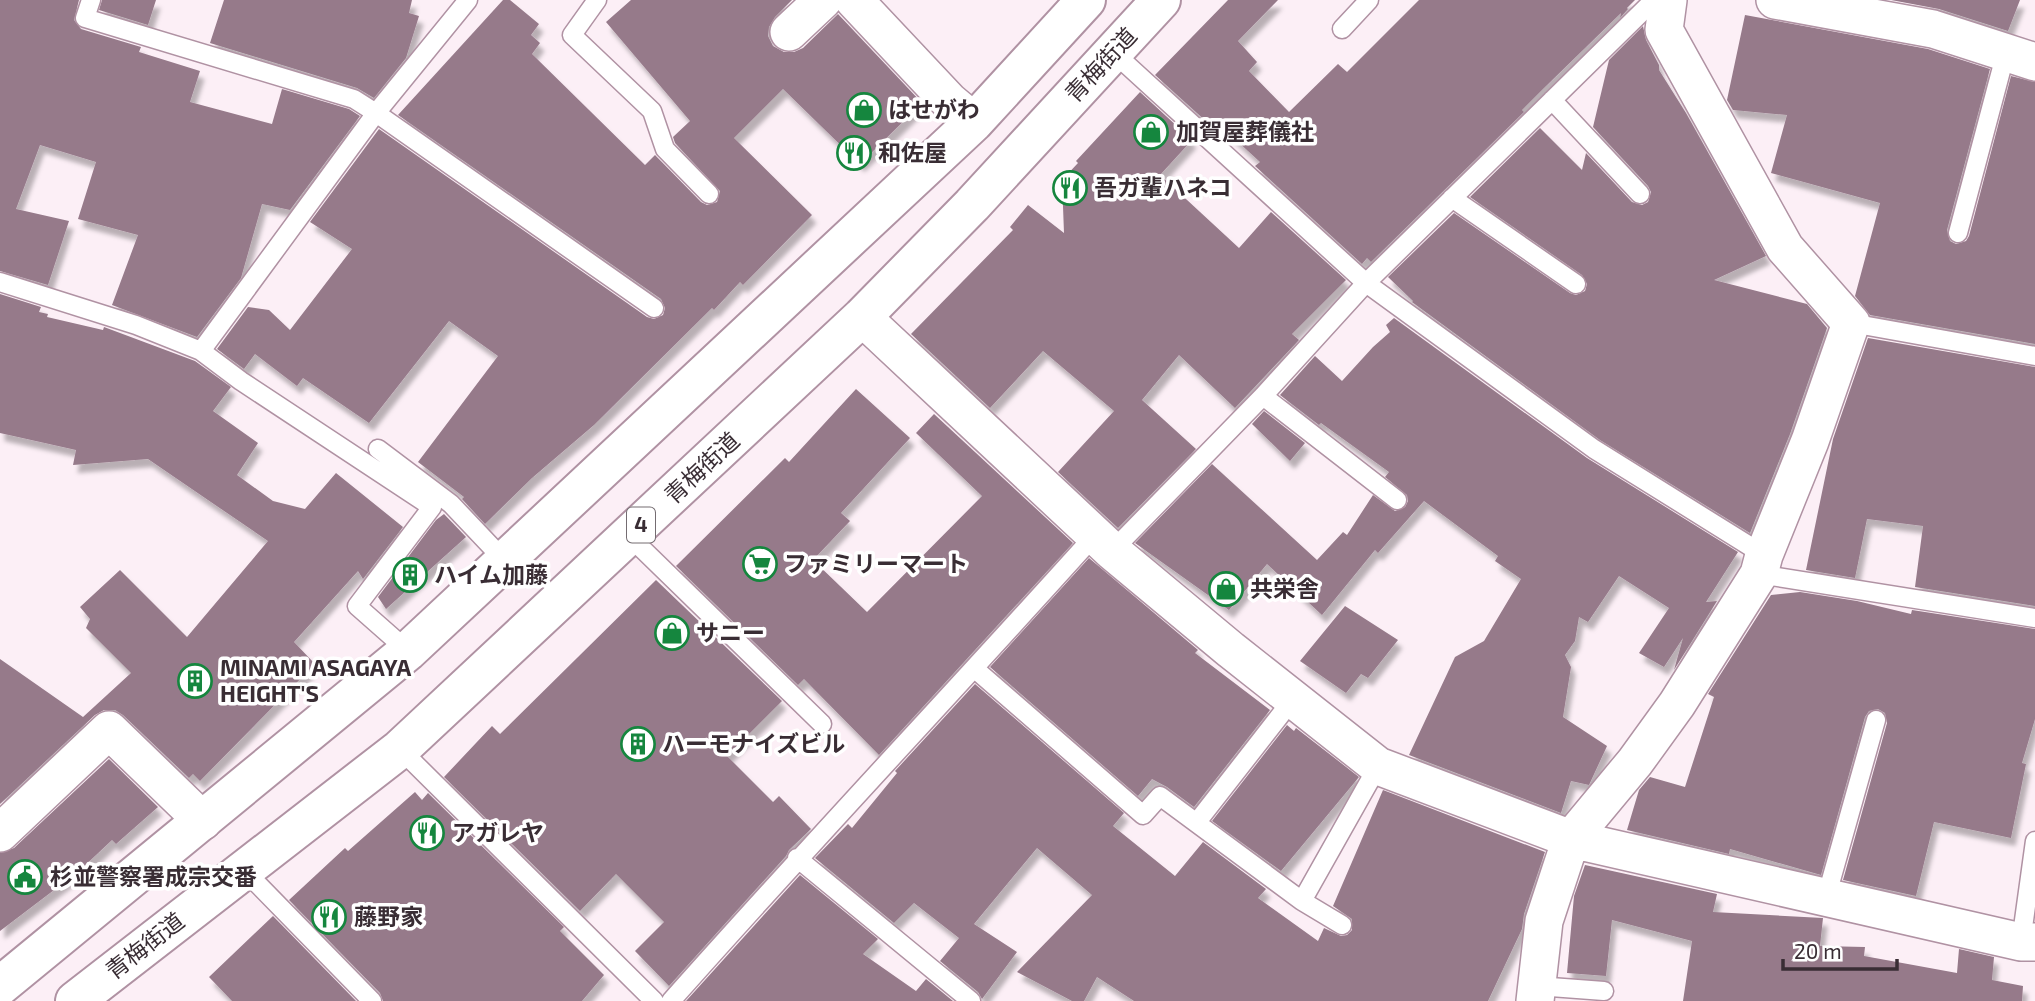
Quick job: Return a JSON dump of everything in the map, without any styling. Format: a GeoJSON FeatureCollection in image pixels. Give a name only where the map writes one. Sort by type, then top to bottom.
{"type":"FeatureCollection","features":[{"type":"Feature","properties":{"kind":"main road"},"geometry":{"type":"LineString","coordinates":[[0,986],[408,651],[974,122],[1086,0]]}},
{"type":"Feature","properties":{"kind":"main road","name":"青梅街道"},"geometry":{"type":"LineString","coordinates":[[84,999],[243,869],[400,749],[862,317],[972,205],[1161,0]]}},
{"type":"Feature","properties":{"kind":"street"},"geometry":{"type":"LineString","coordinates":[[789,32],[823,0]]}},
{"type":"Feature","properties":{"kind":"street"},"geometry":{"type":"LineString","coordinates":[[853,0],[949,101],[974,122]]}},
{"type":"Feature","properties":{"kind":"street"},"geometry":{"type":"LineString","coordinates":[[1536,993],[1544,921],[1572,839],[1635,762],[1676,705],[1761,564],[1810,441],[1851,323],[1785,248],[1664,30],[1668,0]]}},
{"type":"Feature","properties":{"kind":"street"},"geometry":{"type":"LineString","coordinates":[[1775,0],[1933,29],[2021,57]]}},
{"type":"Feature","properties":{"kind":"street"},"geometry":{"type":"LineString","coordinates":[[862,317],[1103,543],[1378,766],[1572,839],[2028,942]]}},
{"type":"Feature","properties":{"kind":"street"},"geometry":{"type":"LineString","coordinates":[[0,833],[109,730],[203,821]]}},
{"type":"Feature","properties":{"kind":"lane"},"geometry":{"type":"LineString","coordinates":[[91,0],[85,19],[354,99],[654,308]]}},
{"type":"Feature","properties":{"kind":"lane"},"geometry":{"type":"LineString","coordinates":[[201,351],[376,113],[468,0]]}},
{"type":"Feature","properties":{"kind":"lane"},"geometry":{"type":"LineString","coordinates":[[597,0],[572,35],[652,111],[665,149],[709,194]]}},
{"type":"Feature","properties":{"kind":"lane"},"geometry":{"type":"LineString","coordinates":[[1342,29],[1369,0]]}},
{"type":"Feature","properties":{"kind":"lane"},"geometry":{"type":"LineString","coordinates":[[671,1001],[797,858],[975,669],[1103,543],[1263,396],[1366,283],[1654,0]]}},
{"type":"Feature","properties":{"kind":"lane"},"geometry":{"type":"LineString","coordinates":[[1113,52],[1366,283],[1594,449],[1761,564],[2035,618]]}},
{"type":"Feature","properties":{"kind":"lane"},"geometry":{"type":"LineString","coordinates":[[1958,233],[2021,57]]}},
{"type":"Feature","properties":{"kind":"lane"},"geometry":{"type":"LineString","coordinates":[[1552,100],[1640,194]]}},
{"type":"Feature","properties":{"kind":"lane"},"geometry":{"type":"LineString","coordinates":[[1452,198],[1576,284]]}},
{"type":"Feature","properties":{"kind":"lane"},"geometry":{"type":"LineString","coordinates":[[0,282],[136,325],[201,351],[241,382],[432,507],[357,606],[408,651]]}},
{"type":"Feature","properties":{"kind":"lane"},"geometry":{"type":"LineString","coordinates":[[1851,323],[2035,356]]}},
{"type":"Feature","properties":{"kind":"lane"},"geometry":{"type":"LineString","coordinates":[[1263,396],[1397,500]]}},
{"type":"Feature","properties":{"kind":"lane"},"geometry":{"type":"LineString","coordinates":[[379,449],[451,504],[505,561]]}},
{"type":"Feature","properties":{"kind":"lane"},"geometry":{"type":"LineString","coordinates":[[629,536],[822,724]]}},
{"type":"Feature","properties":{"kind":"lane"},"geometry":{"type":"LineString","coordinates":[[975,669],[1143,815],[1160,796],[1302,901],[1342,925]]}},
{"type":"Feature","properties":{"kind":"lane"},"geometry":{"type":"LineString","coordinates":[[1197,822],[1293,699]]}},
{"type":"Feature","properties":{"kind":"lane"},"geometry":{"type":"LineString","coordinates":[[1826,898],[1876,720]]}},
{"type":"Feature","properties":{"kind":"lane"},"geometry":{"type":"LineString","coordinates":[[400,749],[654,1001]]}},
{"type":"Feature","properties":{"kind":"lane"},"geometry":{"type":"LineString","coordinates":[[1302,901],[1378,766]]}},
{"type":"Feature","properties":{"kind":"lane"},"geometry":{"type":"LineString","coordinates":[[2028,942],[2035,841]]}},
{"type":"Feature","properties":{"kind":"lane"},"geometry":{"type":"LineString","coordinates":[[797,858],[971,1001]]}},
{"type":"Feature","properties":{"kind":"lane"},"geometry":{"type":"LineString","coordinates":[[243,869],[372,1001]]}},
{"type":"Feature","properties":{"kind":"lane"},"geometry":{"type":"LineString","coordinates":[[1536,993],[1604,991]]}},
{"type":"Feature","properties":{"kind":"building"},"geometry":{"type":"Polygon","coordinates":[[[0,0],[79,0],[74,20],[81,29],[141,47],[139,52],[200,71],[190,102],[272,124],[282,89],[349,109],[360,116],[290,210],[262,204],[241,278],[197,337],[112,305],[138,235],[78,219],[96,162],[40,145],[16,209],[69,221],[48,285],[0,271],[0,0]]]}},
{"type":"Feature","properties":{"kind":"building"},"geometry":{"type":"Polygon","coordinates":[[[102,0],[156,0],[148,25],[99,10],[102,0]]]}},
{"type":"Feature","properties":{"kind":"building"},"geometry":{"type":"Polygon","coordinates":[[[224,0],[412,0],[409,13],[419,16],[406,58],[374,98],[357,88],[210,43],[224,0]]]}},
{"type":"Feature","properties":{"kind":"building"},"geometry":{"type":"Polygon","coordinates":[[[503,0],[510,0],[539,24],[531,35],[540,43],[532,54],[645,165],[655,155],[707,205],[717,202],[720,191],[675,143],[673,137],[690,121],[606,22],[631,0],[792,0],[769,27],[768,36],[773,46],[784,52],[803,48],[838,14],[922,103],[860,164],[783,89],[734,138],[812,215],[743,285],[740,282],[594,425],[532,478],[485,524],[462,499],[464,497],[418,462],[498,356],[449,321],[369,423],[303,378],[297,386],[255,354],[244,369],[217,349],[248,307],[269,310],[290,330],[352,249],[310,222],[379,129],[647,317],[654,319],[663,315],[665,308],[661,299],[398,115],[503,0]]]}},
{"type":"Feature","properties":{"kind":"building"},"geometry":{"type":"Polygon","coordinates":[[[1228,0],[1278,0],[1238,41],[1257,62],[1249,71],[1289,112],[1338,64],[1347,72],[1419,0],[1635,0],[1620,18],[1621,13],[1371,262],[1367,258],[1362,264],[1255,166],[1260,162],[1212,118],[1208,123],[1155,75],[1228,0]]]}},
{"type":"Feature","properties":{"kind":"building"},"geometry":{"type":"Polygon","coordinates":[[[1891,0],[2020,0],[2008,31],[1939,9],[1891,0]]]}},
{"type":"Feature","properties":{"kind":"building"},"geometry":{"type":"Polygon","coordinates":[[[1745,15],[1928,49],[1990,69],[1947,230],[1950,241],[1956,244],[1966,241],[1969,236],[2011,76],[2035,82],[2035,344],[1870,315],[1855,296],[1880,203],[1771,173],[1787,115],[1733,110],[1727,100],[1745,15]]]}},
{"type":"Feature","properties":{"kind":"building"},"geometry":{"type":"Polygon","coordinates":[[[1643,26],[1659,70],[1766,256],[1714,280],[1807,304],[1827,328],[1790,434],[1750,533],[1600,440],[1412,302],[1388,277],[1454,213],[1570,293],[1576,295],[1585,291],[1587,284],[1582,275],[1470,197],[1540,128],[1582,170],[1586,153],[1632,202],[1642,205],[1648,202],[1651,192],[1648,186],[1593,127],[1609,60],[1643,26]]]}},
{"type":"Feature","properties":{"kind":"building"},"geometry":{"type":"Polygon","coordinates":[[[1140,92],[1192,140],[1160,175],[1239,248],[1271,212],[1346,280],[1292,334],[1299,340],[1235,408],[1179,355],[1142,400],[1196,449],[1118,528],[1058,472],[1114,411],[1043,351],[990,408],[911,334],[1013,230],[1010,227],[1028,205],[1064,233],[1062,180],[1078,163],[1076,161],[1140,92]]]}},
{"type":"Feature","properties":{"kind":"building"},"geometry":{"type":"Polygon","coordinates":[[[0,294],[41,307],[39,312],[48,314],[47,317],[103,330],[104,327],[195,361],[231,387],[213,411],[258,443],[237,475],[273,501],[305,509],[336,473],[403,527],[363,579],[358,571],[294,642],[315,664],[200,781],[193,774],[189,778],[123,715],[115,710],[104,710],[95,715],[0,804],[0,659],[83,717],[131,673],[86,628],[90,619],[80,607],[120,570],[187,637],[268,541],[148,459],[73,465],[76,450],[0,433],[0,294]]]}},
{"type":"Feature","properties":{"kind":"building"},"geometry":{"type":"Polygon","coordinates":[[[1394,318],[1587,458],[1738,552],[1706,602],[1717,601],[1674,670],[1683,638],[1664,667],[1639,653],[1669,608],[1619,576],[1588,622],[1579,617],[1575,641],[1565,655],[1571,667],[1563,717],[1607,746],[1589,785],[1571,781],[1561,813],[1409,755],[1455,657],[1484,641],[1521,579],[1495,561],[1498,556],[1424,501],[1378,553],[1375,550],[1322,615],[1267,564],[1229,610],[1135,543],[1212,464],[1317,560],[1343,532],[1347,535],[1373,495],[1395,511],[1405,507],[1407,495],[1385,477],[1389,472],[1280,395],[1315,356],[1342,381],[1390,332],[1386,325],[1394,318]]]}},
{"type":"Feature","properties":{"kind":"building"},"geometry":{"type":"Polygon","coordinates":[[[1868,338],[2035,367],[2035,606],[1915,587],[1923,526],[1867,519],[1855,578],[1806,570],[1833,439],[1868,338]]]}},
{"type":"Feature","properties":{"kind":"building"},"geometry":{"type":"Polygon","coordinates":[[[856,389],[910,438],[841,513],[850,521],[813,560],[867,612],[982,496],[916,433],[934,414],[1073,543],[879,755],[804,679],[798,685],[676,566],[785,458],[789,462],[856,389]]]}},
{"type":"Feature","properties":{"kind":"building"},"geometry":{"type":"Polygon","coordinates":[[[1264,411],[1305,443],[1290,461],[1252,424],[1264,411]]]}},
{"type":"Feature","properties":{"kind":"building","name":"ハイム加藤"},"geometry":{"type":"Polygon","coordinates":[[[444,514],[466,537],[386,609],[378,597],[436,520],[444,514]]]}},
{"type":"Feature","properties":{"kind":"building"},"geometry":{"type":"Polygon","coordinates":[[[1089,558],[1198,650],[1195,653],[1270,710],[1194,807],[1152,779],[1138,796],[990,667],[1089,558]]]}},
{"type":"Feature","properties":{"kind":"building"},"geometry":{"type":"Polygon","coordinates":[[[656,580],[782,701],[727,756],[773,802],[779,796],[811,829],[789,850],[669,986],[635,951],[664,922],[616,874],[580,911],[444,777],[492,726],[500,734],[656,580]]]}},
{"type":"Feature","properties":{"kind":"building"},"geometry":{"type":"Polygon","coordinates":[[[1800,592],[1857,601],[1911,614],[1912,610],[2035,629],[2035,719],[2022,763],[2026,764],[2011,838],[1934,822],[1916,896],[1843,880],[1887,723],[1885,713],[1878,709],[1869,711],[1865,717],[1821,875],[1730,849],[1729,854],[1627,830],[1639,790],[1650,777],[1685,787],[1714,697],[1708,694],[1771,595],[1800,592]]]}},
{"type":"Feature","properties":{"kind":"building"},"geometry":{"type":"Polygon","coordinates":[[[1345,606],[1398,640],[1368,678],[1361,674],[1346,693],[1300,661],[1345,606]]]}},
{"type":"Feature","properties":{"kind":"building"},"geometry":{"type":"Polygon","coordinates":[[[975,684],[1124,813],[1113,826],[1175,876],[1203,842],[1266,889],[1258,898],[1318,941],[1324,928],[1341,936],[1352,930],[1352,919],[1333,906],[1383,790],[1545,852],[1524,914],[1522,929],[1488,1001],[1134,1001],[1097,977],[1084,1001],[1072,1001],[1017,972],[1092,895],[1037,848],[974,924],[1017,952],[982,999],[978,992],[940,961],[959,938],[914,903],[894,923],[815,858],[848,824],[852,828],[897,773],[895,771],[975,684]]]}},
{"type":"Feature","properties":{"kind":"building"},"geometry":{"type":"Polygon","coordinates":[[[1287,725],[1294,731],[1296,728],[1359,777],[1281,871],[1212,821],[1287,725]]]}},
{"type":"Feature","properties":{"kind":"building"},"geometry":{"type":"Polygon","coordinates":[[[109,759],[158,807],[116,844],[112,840],[79,871],[0,931],[0,853],[14,848],[109,759]]]}},
{"type":"Feature","properties":{"kind":"building"},"geometry":{"type":"Polygon","coordinates":[[[415,792],[422,800],[428,793],[564,927],[560,931],[604,975],[582,1001],[383,1001],[380,993],[289,900],[345,848],[348,851],[415,792]]]}},
{"type":"Feature","properties":{"kind":"building"},"geometry":{"type":"Polygon","coordinates":[[[1585,865],[1717,894],[1713,912],[1823,918],[1820,946],[1865,947],[1864,956],[1957,973],[1959,949],[1994,957],[1992,980],[2023,986],[2022,1001],[1683,1001],[1692,941],[1612,920],[1606,976],[1567,973],[1574,896],[1585,865]]]}},
{"type":"Feature","properties":{"kind":"building"},"geometry":{"type":"Polygon","coordinates":[[[800,875],[878,939],[863,954],[916,991],[926,979],[953,1001],[686,1001],[800,875]]]}},
{"type":"Feature","properties":{"kind":"building"},"geometry":{"type":"Polygon","coordinates":[[[273,916],[356,1001],[232,1001],[209,977],[273,916]]]}},
{"type":"Feature","properties":{"kind":"place","name":"はせがわ"},"geometry":{"type":"Point","coordinates":[864,110]}},
{"type":"Feature","properties":{"kind":"place","name":"加賀屋葬儀社"},"geometry":{"type":"Point","coordinates":[1151,132]}},
{"type":"Feature","properties":{"kind":"place","name":"和佐屋"},"geometry":{"type":"Point","coordinates":[854,153]}},
{"type":"Feature","properties":{"kind":"place","name":"吾ガ輩ハネコ"},"geometry":{"type":"Point","coordinates":[1070,188]}},
{"type":"Feature","properties":{"kind":"place","name":"ファミリーマート"},"geometry":{"type":"Point","coordinates":[760,564]}},
{"type":"Feature","properties":{"kind":"place","name":"ハイム加藤"},"geometry":{"type":"Point","coordinates":[410,575]}},
{"type":"Feature","properties":{"kind":"place","name":"共栄舎"},"geometry":{"type":"Point","coordinates":[1226,589]}},
{"type":"Feature","properties":{"kind":"place","name":"サニー"},"geometry":{"type":"Point","coordinates":[672,633]}},
{"type":"Feature","properties":{"kind":"place","name":"MINAMI ASAGAYA HEIGHT'S"},"geometry":{"type":"Point","coordinates":[195,681]}},
{"type":"Feature","properties":{"kind":"place","name":"ハーモナイズビル"},"geometry":{"type":"Point","coordinates":[638,744]}},
{"type":"Feature","properties":{"kind":"place","name":"アガレヤ"},"geometry":{"type":"Point","coordinates":[427,833]}},
{"type":"Feature","properties":{"kind":"place","name":"杉並警察署成宗交番"},"geometry":{"type":"Point","coordinates":[25,877]}},
{"type":"Feature","properties":{"kind":"place","name":"藤野家"},"geometry":{"type":"Point","coordinates":[329,917]}}]}
